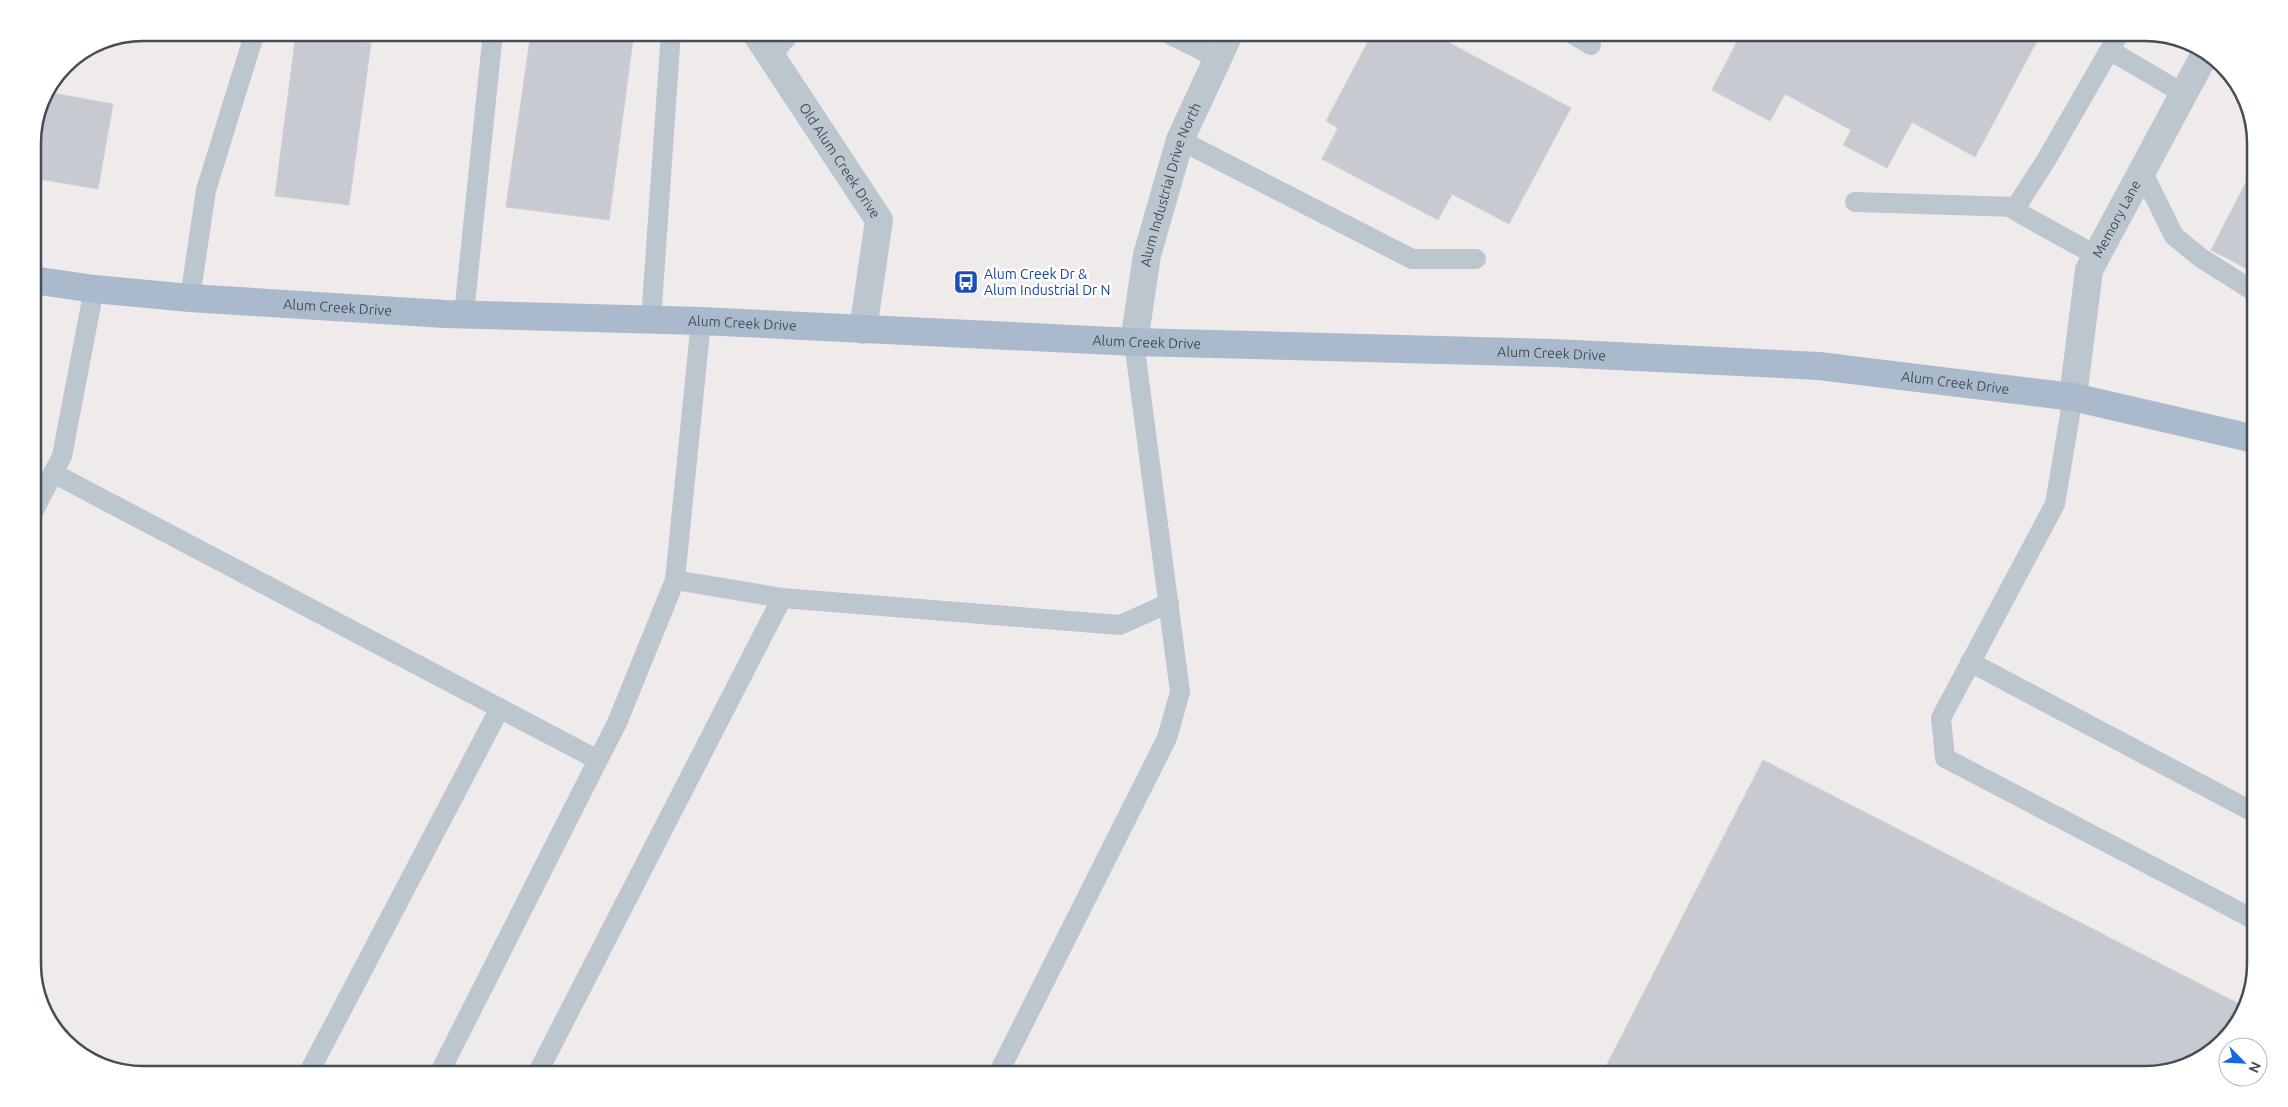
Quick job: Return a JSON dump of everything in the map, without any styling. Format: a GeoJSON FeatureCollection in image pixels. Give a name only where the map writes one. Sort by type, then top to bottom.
{"type":"FeatureCollection","features":[{"type":"Feature","properties":{"kind":"main road","name":"Alum Creek Drive"},"geometry":{"type":"LineString","coordinates":[[41,281],[94,289],[190,298],[464,314],[701,322],[1134,342],[1554,353],[1819,366],[2072,397],[2247,437]]}},
{"type":"Feature","properties":{"kind":"street","name":"Old Alum Creek Drive"},"geometry":{"type":"LineString","coordinates":[[761,41],[879,220],[863,330]]}},
{"type":"Feature","properties":{"kind":"street","name":"Alum Industrial Drive North"},"geometry":{"type":"LineString","coordinates":[[1134,342],[1147,255],[1180,140],[1226,41]]}},
{"type":"Feature","properties":{"kind":"street","name":"Memory Lane"},"geometry":{"type":"LineString","coordinates":[[2072,397],[2089,270],[2202,60]]}},
{"type":"Feature","properties":{"kind":"lane"},"geometry":{"type":"LineString","coordinates":[[190,298],[206,190],[252,41]]}},
{"type":"Feature","properties":{"kind":"lane"},"geometry":{"type":"LineString","coordinates":[[464,314],[492,41]]}},
{"type":"Feature","properties":{"kind":"lane"},"geometry":{"type":"LineString","coordinates":[[651,320],[670,41]]}},
{"type":"Feature","properties":{"kind":"lane"},"geometry":{"type":"LineString","coordinates":[[771,56],[784,41]]}},
{"type":"Feature","properties":{"kind":"lane"},"geometry":{"type":"LineString","coordinates":[[1183,41],[1217,58]]}},
{"type":"Feature","properties":{"kind":"lane"},"geometry":{"type":"LineString","coordinates":[[1584,41],[1591,45]]}},
{"type":"Feature","properties":{"kind":"lane"},"geometry":{"type":"LineString","coordinates":[[2097,256],[2014,210],[2115,41]]}},
{"type":"Feature","properties":{"kind":"lane"},"geometry":{"type":"LineString","coordinates":[[2110,51],[2184,94]]}},
{"type":"Feature","properties":{"kind":"lane"},"geometry":{"type":"LineString","coordinates":[[1180,140],[1412,259],[1476,259]]}},
{"type":"Feature","properties":{"kind":"lane"},"geometry":{"type":"LineString","coordinates":[[2142,171],[2174,236],[2201,258],[2247,287]]}},
{"type":"Feature","properties":{"kind":"lane"},"geometry":{"type":"LineString","coordinates":[[1855,202],[2016,207]]}},
{"type":"Feature","properties":{"kind":"lane"},"geometry":{"type":"LineString","coordinates":[[41,496],[62,456],[94,289]]}},
{"type":"Feature","properties":{"kind":"lane"},"geometry":{"type":"LineString","coordinates":[[443,1066],[618,723],[676,580],[701,322]]}},
{"type":"Feature","properties":{"kind":"lane"},"geometry":{"type":"LineString","coordinates":[[1002,1066],[1167,738],[1180,692],[1134,342]]}},
{"type":"Feature","properties":{"kind":"lane"},"geometry":{"type":"LineString","coordinates":[[2072,397],[2055,504],[1941,718],[1945,758],[2247,915]]}},
{"type":"Feature","properties":{"kind":"lane"},"geometry":{"type":"LineString","coordinates":[[53,473],[598,760]]}},
{"type":"Feature","properties":{"kind":"lane"},"geometry":{"type":"LineString","coordinates":[[676,580],[782,598],[1120,624],[1169,603]]}},
{"type":"Feature","properties":{"kind":"lane"},"geometry":{"type":"LineString","coordinates":[[541,1066],[782,598]]}},
{"type":"Feature","properties":{"kind":"lane"},"geometry":{"type":"LineString","coordinates":[[1970,662],[2247,808]]}},
{"type":"Feature","properties":{"kind":"lane"},"geometry":{"type":"LineString","coordinates":[[312,1066],[500,708]]}},
{"type":"Feature","properties":{"kind":"building"},"geometry":{"type":"Polygon","coordinates":[[[295,41],[356,41],[371,43],[349,205],[275,196],[295,41]]]}},
{"type":"Feature","properties":{"kind":"building"},"geometry":{"type":"Polygon","coordinates":[[[530,41],[633,41],[609,220],[506,207],[530,41]]]}},
{"type":"Feature","properties":{"kind":"building"},"geometry":{"type":"Polygon","coordinates":[[[1368,41],[1446,41],[1571,108],[1509,224],[1452,194],[1438,220],[1322,159],[1338,128],[1326,121],[1368,41]]]}},
{"type":"Feature","properties":{"kind":"building"},"geometry":{"type":"Polygon","coordinates":[[[1737,41],[2037,41],[1975,157],[1912,122],[1887,168],[1843,145],[1851,130],[1785,94],[1770,121],[1712,90],[1737,41]]]}},
{"type":"Feature","properties":{"kind":"building"},"geometry":{"type":"Polygon","coordinates":[[[54,93],[113,104],[98,189],[41,179],[42,130],[49,104],[54,93]]]}},
{"type":"Feature","properties":{"kind":"building"},"geometry":{"type":"Polygon","coordinates":[[[2247,180],[2247,269],[2211,250],[2247,180]]]}},
{"type":"Feature","properties":{"kind":"building"},"geometry":{"type":"Polygon","coordinates":[[[1763,760],[2238,1003],[2221,1031],[2207,1045],[2184,1058],[2158,1065],[1606,1066],[1763,760]]]}},
{"type":"Feature","properties":{"kind":"place","name":"Alum Creek Dr & Alum Industrial Dr N"},"geometry":{"type":"Point","coordinates":[966,282]}}]}
